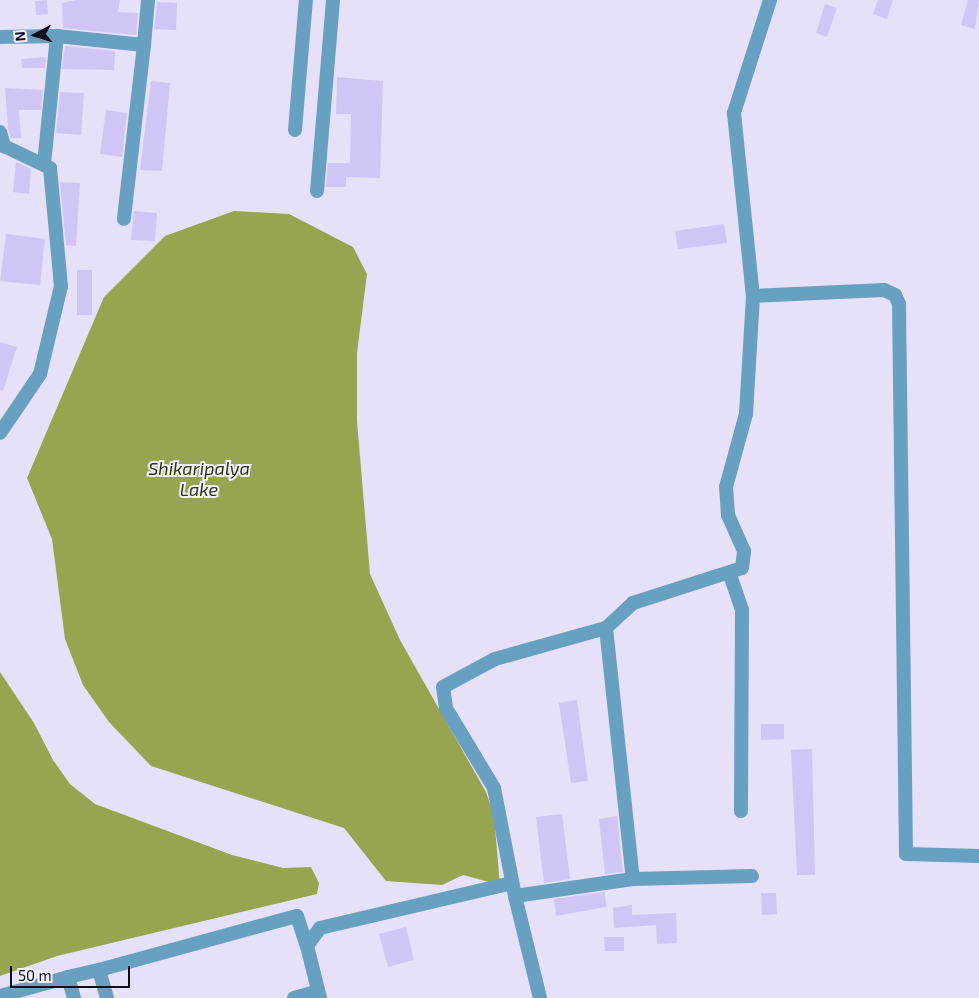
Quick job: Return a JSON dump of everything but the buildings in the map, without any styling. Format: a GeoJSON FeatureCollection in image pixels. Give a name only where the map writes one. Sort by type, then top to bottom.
{"type":"FeatureCollection","features":[{"type":"Feature","properties":{"kind":"street"},"geometry":{"type":"LineString","coordinates":[[124,219],[148,0]]}},
{"type":"Feature","properties":{"kind":"street"},"geometry":{"type":"LineString","coordinates":[[295,130],[306,0]]}},
{"type":"Feature","properties":{"kind":"street"},"geometry":{"type":"LineString","coordinates":[[317,191],[333,0]]}},
{"type":"Feature","properties":{"kind":"street"},"geometry":{"type":"LineString","coordinates":[[540,998],[513,889],[494,788],[441,693],[448,683],[495,659],[606,628],[633,603],[730,575],[745,564],[728,515],[726,487],[746,414],[754,296],[734,113],[770,0]]}},
{"type":"Feature","properties":{"kind":"street"},"geometry":{"type":"LineString","coordinates":[[0,37],[57,36],[144,45]]}},
{"type":"Feature","properties":{"kind":"street"},"geometry":{"type":"LineString","coordinates":[[44,164],[57,36]]}},
{"type":"Feature","properties":{"kind":"street"},"geometry":{"type":"LineString","coordinates":[[0,433],[40,374],[61,286],[58,228],[50,168],[4,146],[1,141]]}},
{"type":"Feature","properties":{"kind":"street"},"geometry":{"type":"LineString","coordinates":[[754,296],[884,290],[895,295],[899,304],[906,854],[979,856]]}},
{"type":"Feature","properties":{"kind":"street"},"geometry":{"type":"LineString","coordinates":[[730,575],[742,610],[741,811]]}},
{"type":"Feature","properties":{"kind":"street"},"geometry":{"type":"LineString","coordinates":[[606,628],[633,878]]}},
{"type":"Feature","properties":{"kind":"street"},"geometry":{"type":"LineString","coordinates":[[307,946],[310,936],[331,923],[513,889],[633,878],[752,876]]}},
{"type":"Feature","properties":{"kind":"street"},"geometry":{"type":"LineString","coordinates":[[0,996],[297,916],[320,994],[294,998]]}},
{"type":"Feature","properties":{"kind":"street"},"geometry":{"type":"LineString","coordinates":[[99,970],[107,998]]}},
{"type":"Feature","properties":{"kind":"street"},"geometry":{"type":"LineString","coordinates":[[68,977],[74,998]]}},
{"type":"Feature","properties":{"kind":"water","name":"Shikaripalya Lake"},"geometry":{"type":"Polygon","coordinates":[[[234,211],[289,214],[353,247],[367,274],[357,353],[357,421],[370,574],[400,640],[486,792],[494,816],[500,885],[463,875],[442,885],[386,881],[344,828],[151,766],[109,722],[83,685],[65,639],[52,539],[27,478],[104,297],[165,236],[234,211]]]}},
{"type":"Feature","properties":{"kind":"water"},"geometry":{"type":"Polygon","coordinates":[[[0,672],[34,723],[53,760],[70,784],[95,804],[232,855],[283,868],[311,867],[319,883],[317,894],[57,956],[0,976],[0,672]]]}}]}
